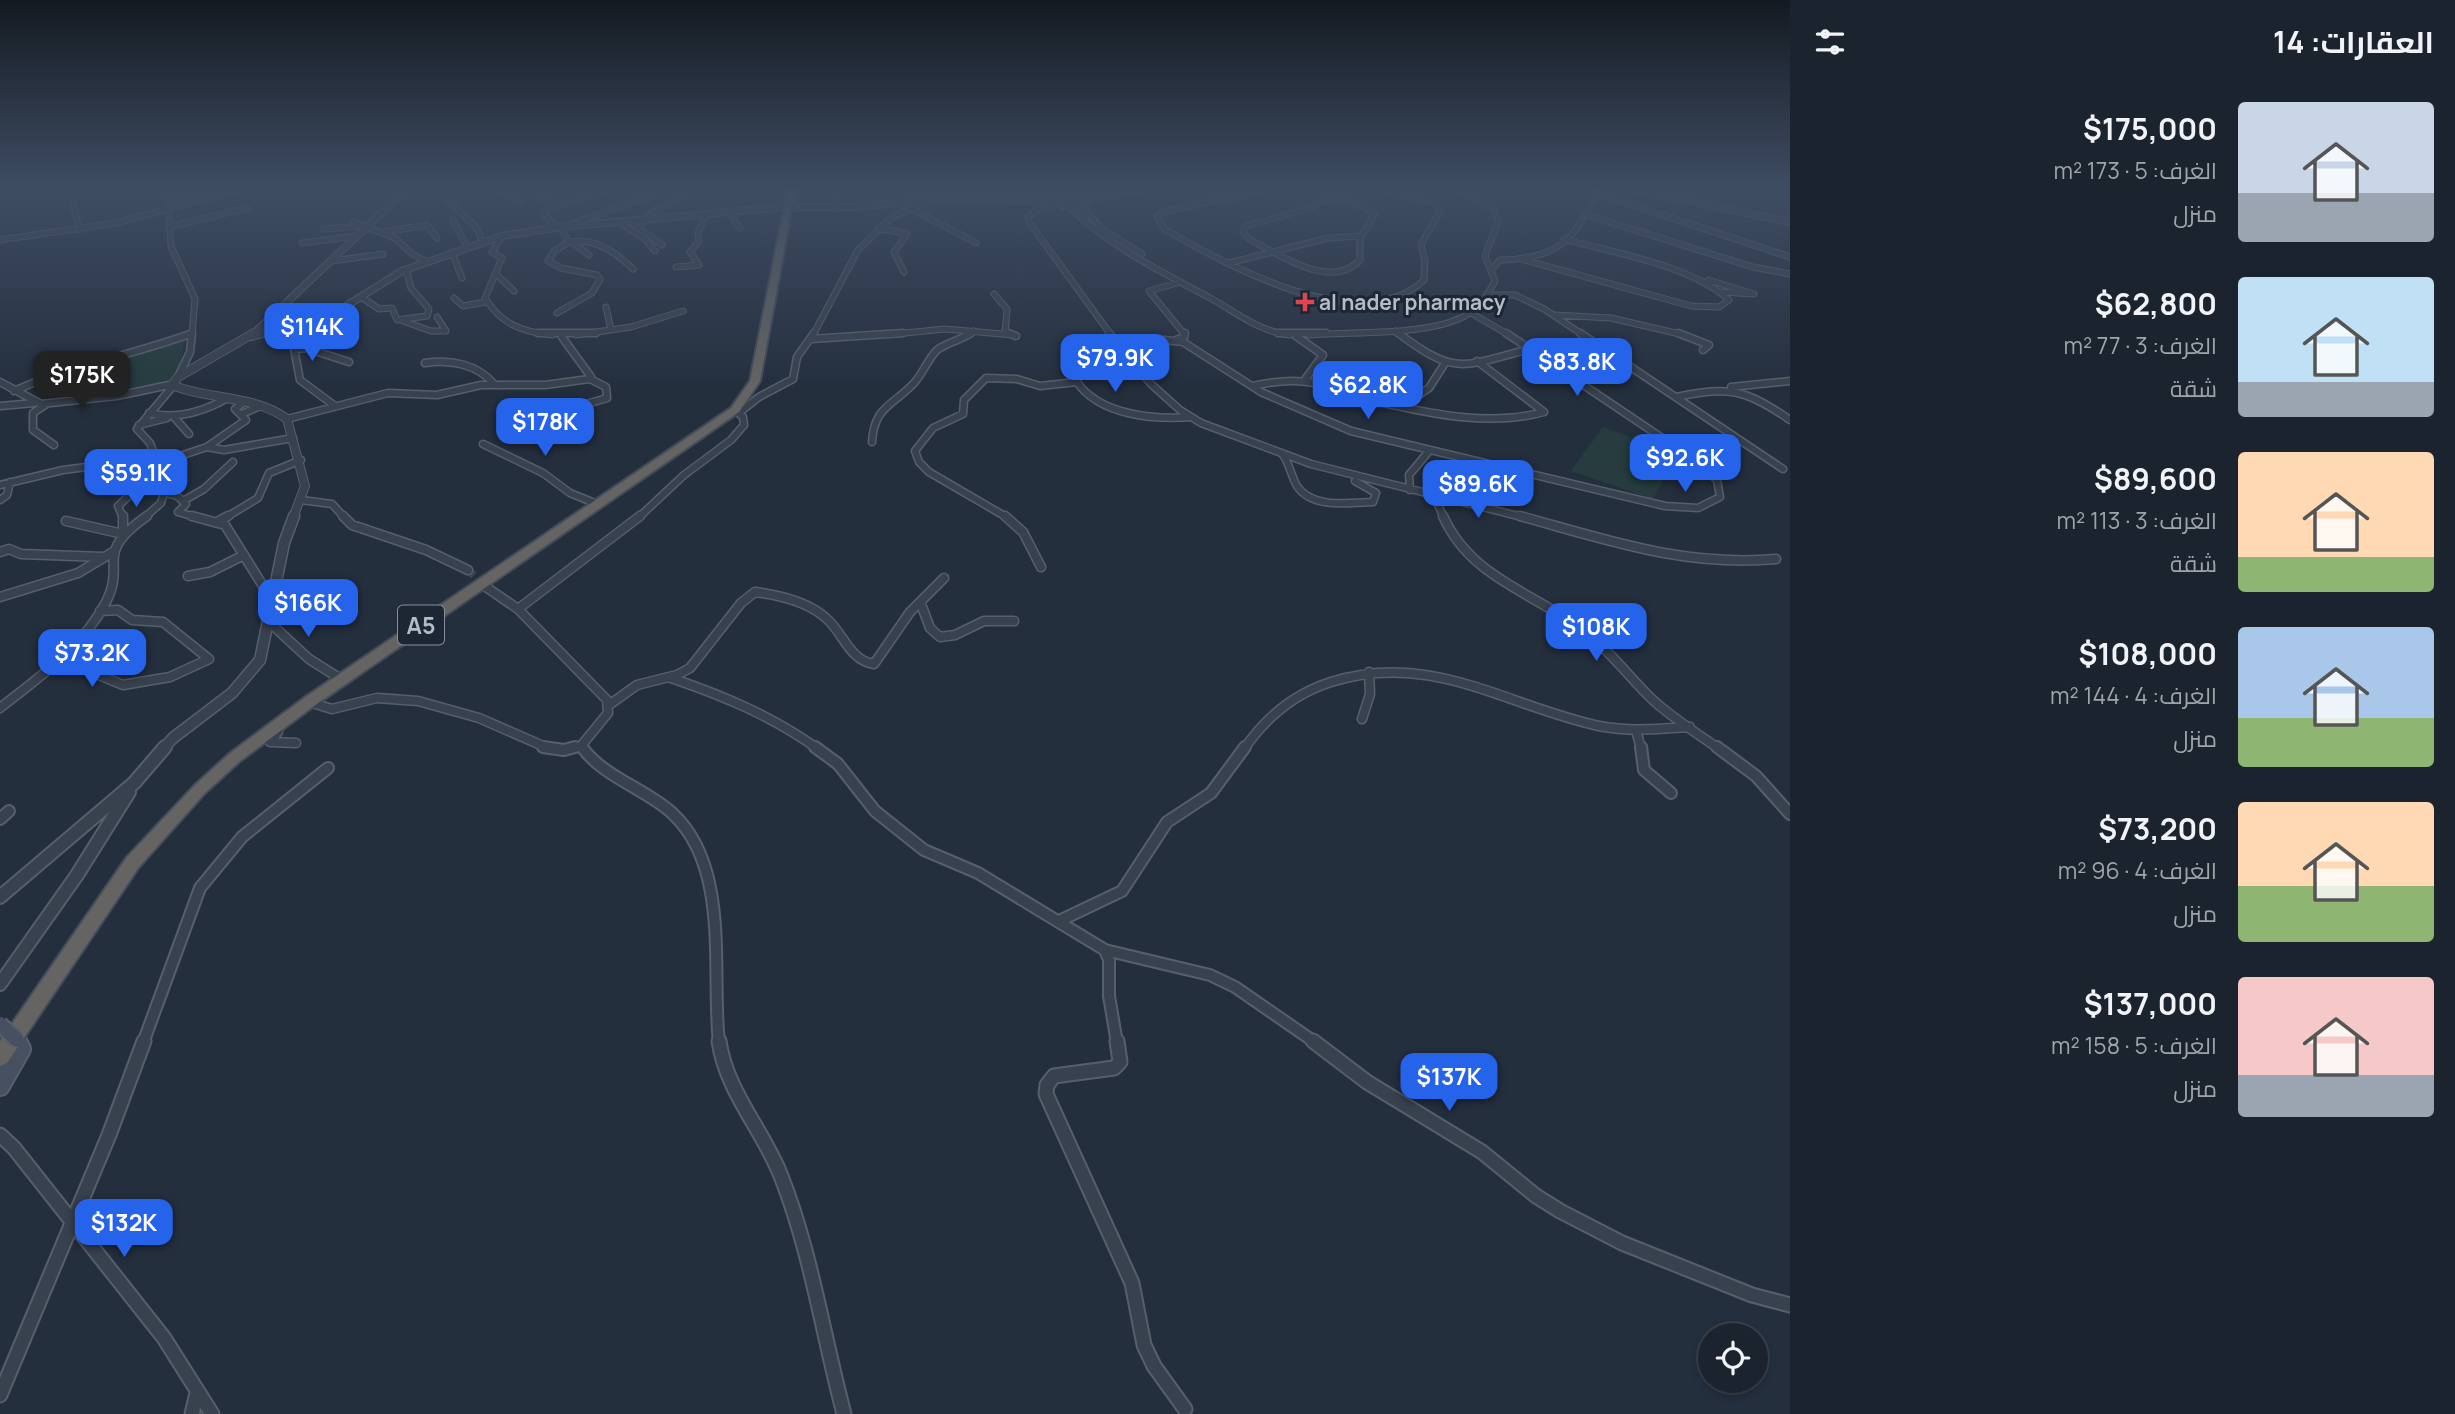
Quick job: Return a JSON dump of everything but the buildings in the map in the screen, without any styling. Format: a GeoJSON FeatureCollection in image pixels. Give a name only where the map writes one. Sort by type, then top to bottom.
{"type":"FeatureCollection","features":[{"type":"Feature","properties":{"kind":"highway","name":"A5"},"geometry":{"type":"LineString","coordinates":[[0,1056],[133,862],[208,781],[592,502],[719,416],[745,388],[776,255]]}},
{"type":"Feature","properties":{"kind":"highway","name":"A5"},"geometry":{"type":"LineString","coordinates":[[9,1040],[139,840],[183,794],[233,750],[336,676],[738,411],[755,381],[777,255]]}},
{"type":"Feature","properties":{"kind":"main road"},"geometry":{"type":"LineString","coordinates":[[0,1024],[9,1040],[21,1049],[0,1086]]}},
{"type":"Feature","properties":{"kind":"street"},"geometry":{"type":"LineString","coordinates":[[123,534],[159,506],[166,493],[166,486],[146,480],[142,473],[152,458],[150,443],[138,432],[139,425],[175,382],[190,352],[195,299],[176,255]]}},
{"type":"Feature","properties":{"kind":"street"},"geometry":{"type":"LineString","coordinates":[[0,406],[117,396],[175,382],[250,337],[338,255]]}},
{"type":"Feature","properties":{"kind":"street"},"geometry":{"type":"LineString","coordinates":[[332,261],[376,255]]}},
{"type":"Feature","properties":{"kind":"street"},"geometry":{"type":"LineString","coordinates":[[416,255],[426,262]]}},
{"type":"Feature","properties":{"kind":"street"},"geometry":{"type":"LineString","coordinates":[[250,337],[337,309],[406,269],[444,255]]}},
{"type":"Feature","properties":{"kind":"street"},"geometry":{"type":"LineString","coordinates":[[453,255],[462,278]]}},
{"type":"Feature","properties":{"kind":"street"},"geometry":{"type":"LineString","coordinates":[[498,255],[502,257],[497,275],[486,288],[486,302],[496,317],[517,328],[562,337],[611,330],[683,311]]}},
{"type":"Feature","properties":{"kind":"street"},"geometry":{"type":"LineString","coordinates":[[552,255],[548,261],[561,268],[597,275],[600,279],[592,293],[557,313]]}},
{"type":"Feature","properties":{"kind":"street"},"geometry":{"type":"LineString","coordinates":[[618,255],[633,269]]}},
{"type":"Feature","properties":{"kind":"street"},"geometry":{"type":"LineString","coordinates":[[676,267],[699,265],[692,255]]}},
{"type":"Feature","properties":{"kind":"street"},"geometry":{"type":"LineString","coordinates":[[518,609],[645,512],[684,475],[731,440],[744,425],[738,411],[793,379],[797,358],[823,321],[855,255]]}},
{"type":"Feature","properties":{"kind":"street"},"geometry":{"type":"LineString","coordinates":[[895,255],[904,272]]}},
{"type":"Feature","properties":{"kind":"street"},"geometry":{"type":"LineString","coordinates":[[1053,255],[1142,376],[1191,417],[1282,453],[1335,470],[1671,557],[1723,563],[1776,559]]}},
{"type":"Feature","properties":{"kind":"street"},"geometry":{"type":"LineString","coordinates":[[1131,255],[1265,328],[1296,336],[1348,331],[1395,331],[1444,323],[1471,313],[1495,281],[1485,255]]}},
{"type":"Feature","properties":{"kind":"street"},"geometry":{"type":"LineString","coordinates":[[1143,255],[1287,334]]}},
{"type":"Feature","properties":{"kind":"street"},"geometry":{"type":"LineString","coordinates":[[1214,255],[1273,286],[1317,299],[1352,302],[1401,295],[1424,280],[1423,255]]}},
{"type":"Feature","properties":{"kind":"street"},"geometry":{"type":"LineString","coordinates":[[1229,263],[1258,255]]}},
{"type":"Feature","properties":{"kind":"street"},"geometry":{"type":"LineString","coordinates":[[1280,255],[1312,270],[1343,271],[1359,263],[1362,255]]}},
{"type":"Feature","properties":{"kind":"street"},"geometry":{"type":"LineString","coordinates":[[1492,270],[1500,260],[1544,255]]}},
{"type":"Feature","properties":{"kind":"street"},"geometry":{"type":"LineString","coordinates":[[1620,255],[1754,294],[1721,292]]}},
{"type":"Feature","properties":{"kind":"street"},"geometry":{"type":"LineString","coordinates":[[1714,255],[1790,274]]}},
{"type":"Feature","properties":{"kind":"street"},"geometry":{"type":"LineString","coordinates":[[1521,259],[1691,306],[1719,307],[1727,303],[1728,297],[1721,292],[1672,270]]}},
{"type":"Feature","properties":{"kind":"street"},"geometry":{"type":"LineString","coordinates":[[401,320],[420,318],[429,313],[425,302],[411,288],[406,269]]}},
{"type":"Feature","properties":{"kind":"street"},"geometry":{"type":"LineString","coordinates":[[497,275],[514,291]]}},
{"type":"Feature","properties":{"kind":"street"},"geometry":{"type":"LineString","coordinates":[[1119,346],[1184,337],[1185,333],[1149,291],[1177,283]]}},
{"type":"Feature","properties":{"kind":"street"},"geometry":{"type":"LineString","coordinates":[[995,294],[1007,309],[1004,332]]}},
{"type":"Feature","properties":{"kind":"street"},"geometry":{"type":"LineString","coordinates":[[1487,295],[1514,295],[1555,315],[1783,469]]}},
{"type":"Feature","properties":{"kind":"street"},"geometry":{"type":"LineString","coordinates":[[361,297],[379,309],[391,308],[395,318],[431,331],[446,331],[437,317]]}},
{"type":"Feature","properties":{"kind":"street"},"geometry":{"type":"LineString","coordinates":[[454,298],[463,306],[486,302]]}},
{"type":"Feature","properties":{"kind":"street"},"geometry":{"type":"LineString","coordinates":[[607,307],[611,330]]}},
{"type":"Feature","properties":{"kind":"street"},"geometry":{"type":"LineString","coordinates":[[1175,340],[1189,344],[1221,369],[1252,386],[1322,420],[1429,451],[1678,508],[1706,507],[1720,497],[1722,488],[1718,482],[1695,460],[1530,349],[1471,313]]}},
{"type":"Feature","properties":{"kind":"street"},"geometry":{"type":"LineString","coordinates":[[1555,315],[1596,314],[1630,320],[1702,340],[1709,345],[1709,348],[1703,350]]}},
{"type":"Feature","properties":{"kind":"street"},"geometry":{"type":"LineString","coordinates":[[286,325],[294,337],[300,380],[335,407]]}},
{"type":"Feature","properties":{"kind":"street"},"geometry":{"type":"LineString","coordinates":[[295,349],[306,348],[353,328]]}},
{"type":"Feature","properties":{"kind":"street"},"geometry":{"type":"LineString","coordinates":[[811,339],[828,340],[945,329],[1004,332],[1016,336]]}},
{"type":"Feature","properties":{"kind":"street"},"geometry":{"type":"LineString","coordinates":[[872,442],[873,423],[881,411],[915,382],[938,349],[959,342],[974,331]]}},
{"type":"Feature","properties":{"kind":"street"},"geometry":{"type":"LineString","coordinates":[[1395,331],[1445,363],[1477,361],[1530,349]]}},
{"type":"Feature","properties":{"kind":"street"},"geometry":{"type":"LineString","coordinates":[[14,391],[41,379],[149,349],[190,334]]}},
{"type":"Feature","properties":{"kind":"street"},"geometry":{"type":"LineString","coordinates":[[1296,336],[1323,355],[1306,378]]}},
{"type":"Feature","properties":{"kind":"street"},"geometry":{"type":"LineString","coordinates":[[549,415],[607,398],[606,387],[590,379],[562,337]]}},
{"type":"Feature","properties":{"kind":"street"},"geometry":{"type":"LineString","coordinates":[[1074,340],[1078,350],[1075,370],[1077,382],[1085,394],[1111,407],[1160,418],[1191,417]]}},
{"type":"Feature","properties":{"kind":"street"},"geometry":{"type":"LineString","coordinates":[[306,348],[349,362]]}},
{"type":"Feature","properties":{"kind":"street"},"geometry":{"type":"LineString","coordinates":[[425,363],[455,360],[489,377],[494,384]]}},
{"type":"Feature","properties":{"kind":"street"},"geometry":{"type":"LineString","coordinates":[[1252,386],[1290,377],[1306,378],[1390,404],[1482,420],[1544,412],[1477,361]]}},
{"type":"Feature","properties":{"kind":"street"},"geometry":{"type":"LineString","coordinates":[[1402,405],[1423,394],[1443,372],[1445,363]]}},
{"type":"Feature","properties":{"kind":"street"},"geometry":{"type":"LineString","coordinates":[[175,382],[226,399],[244,402],[287,419],[388,393],[437,395],[494,384],[545,385],[590,379]]}},
{"type":"Feature","properties":{"kind":"street"},"geometry":{"type":"LineString","coordinates":[[1041,567],[1028,539],[1010,517],[929,472],[919,462],[915,451],[933,428],[963,414],[964,400],[986,379],[1017,379],[1040,386],[1077,382]]}},
{"type":"Feature","properties":{"kind":"street"},"geometry":{"type":"LineString","coordinates":[[1677,397],[1714,388],[1790,381]]}},
{"type":"Feature","properties":{"kind":"street"},"geometry":{"type":"LineString","coordinates":[[0,382],[36,403]]}},
{"type":"Feature","properties":{"kind":"street"},"geometry":{"type":"LineString","coordinates":[[1730,388],[1751,394],[1790,419]]}},
{"type":"Feature","properties":{"kind":"street"},"geometry":{"type":"LineString","coordinates":[[139,425],[212,407],[226,399]]}},
{"type":"Feature","properties":{"kind":"street"},"geometry":{"type":"LineString","coordinates":[[50,402],[33,413],[32,427],[54,445]]}},
{"type":"Feature","properties":{"kind":"street"},"geometry":{"type":"LineString","coordinates":[[0,485],[62,470],[152,458],[168,459],[207,447],[246,420],[235,408],[244,402]]}},
{"type":"Feature","properties":{"kind":"street"},"geometry":{"type":"LineString","coordinates":[[242,414],[258,407]]}},
{"type":"Feature","properties":{"kind":"street"},"geometry":{"type":"LineString","coordinates":[[149,413],[171,418],[189,434]]}},
{"type":"Feature","properties":{"kind":"street"},"geometry":{"type":"LineString","coordinates":[[0,897],[134,783],[173,738],[232,693],[260,660],[284,543],[305,486],[301,460],[287,419]]}},
{"type":"Feature","properties":{"kind":"street"},"geometry":{"type":"LineString","coordinates":[[207,447],[224,450],[293,438]]}},
{"type":"Feature","properties":{"kind":"street"},"geometry":{"type":"LineString","coordinates":[[483,444],[535,468],[566,485],[570,493],[592,502]]}},
{"type":"Feature","properties":{"kind":"street"},"geometry":{"type":"LineString","coordinates":[[1410,490],[1409,475],[1429,451]]}},
{"type":"Feature","properties":{"kind":"street"},"geometry":{"type":"LineString","coordinates":[[1282,453],[1292,468],[1297,486],[1306,495],[1341,503],[1373,502],[1376,493],[1335,470]]}},
{"type":"Feature","properties":{"kind":"street"},"geometry":{"type":"LineString","coordinates":[[217,522],[258,498],[269,473],[301,460]]}},
{"type":"Feature","properties":{"kind":"street"},"geometry":{"type":"LineString","coordinates":[[183,501],[200,494],[220,471],[233,462]]}},
{"type":"Feature","properties":{"kind":"street"},"geometry":{"type":"LineString","coordinates":[[0,708],[60,659],[100,611],[110,591],[113,552],[123,534],[125,521],[118,506],[146,480]]}},
{"type":"Feature","properties":{"kind":"street"},"geometry":{"type":"LineString","coordinates":[[0,500],[7,495],[10,482]]}},
{"type":"Feature","properties":{"kind":"street"},"geometry":{"type":"LineString","coordinates":[[166,493],[186,504],[178,512],[225,525],[273,602]]}},
{"type":"Feature","properties":{"kind":"street"},"geometry":{"type":"LineString","coordinates":[[1434,496],[1452,536],[1472,561],[1491,576],[1568,619],[1592,637],[1655,702],[1756,776],[1790,814]]}},
{"type":"Feature","properties":{"kind":"street"},"geometry":{"type":"LineString","coordinates":[[301,500],[332,504],[352,525],[426,550],[468,570]]}},
{"type":"Feature","properties":{"kind":"street"},"geometry":{"type":"LineString","coordinates":[[65,521],[123,534]]}},
{"type":"Feature","properties":{"kind":"street"},"geometry":{"type":"LineString","coordinates":[[0,552],[9,549],[22,554],[105,557]]}},
{"type":"Feature","properties":{"kind":"street"},"geometry":{"type":"LineString","coordinates":[[0,597],[78,573],[113,552]]}},
{"type":"Feature","properties":{"kind":"street"},"geometry":{"type":"LineString","coordinates":[[188,576],[209,572],[244,555]]}},
{"type":"Feature","properties":{"kind":"street"},"geometry":{"type":"LineString","coordinates":[[296,743],[274,744],[270,740],[313,703],[332,709],[377,698],[418,701],[479,718],[546,749],[564,750],[581,746],[606,717],[609,705],[638,684],[682,674],[707,651],[740,601],[750,594],[766,594],[820,613],[832,622],[856,657],[870,665],[878,661],[894,632],[910,611],[921,604],[944,578]]}},
{"type":"Feature","properties":{"kind":"street"},"geometry":{"type":"LineString","coordinates":[[486,587],[518,609],[609,705]]}},
{"type":"Feature","properties":{"kind":"street"},"geometry":{"type":"LineString","coordinates":[[921,604],[927,627],[933,635],[941,637],[956,635],[985,621],[1014,621]]}},
{"type":"Feature","properties":{"kind":"street"},"geometry":{"type":"LineString","coordinates":[[60,659],[123,685],[161,679],[209,659],[163,622],[132,620],[118,610],[100,611]]}},
{"type":"Feature","properties":{"kind":"street"},"geometry":{"type":"LineString","coordinates":[[268,621],[309,659],[336,676]]}},
{"type":"Feature","properties":{"kind":"street"},"geometry":{"type":"LineString","coordinates":[[1362,719],[1370,694],[1369,672]]}},
{"type":"Feature","properties":{"kind":"street"},"geometry":{"type":"LineString","coordinates":[[1059,921],[1122,891],[1167,822],[1174,814],[1208,796],[1226,777],[1245,746],[1280,709],[1328,682],[1351,673],[1441,675],[1595,725],[1636,730],[1690,727]]}},
{"type":"Feature","properties":{"kind":"street"},"geometry":{"type":"LineString","coordinates":[[671,678],[731,698],[802,738],[838,764],[875,811],[924,850],[978,873],[1105,950],[1210,975],[1235,987],[1322,1047],[1367,1082],[1482,1152],[1536,1196],[1568,1216],[1622,1243],[1730,1286],[1790,1305]]}},
{"type":"Feature","properties":{"kind":"street"},"geometry":{"type":"LineString","coordinates":[[1636,730],[1645,762],[1644,770],[1671,793]]}},
{"type":"Feature","properties":{"kind":"street"},"geometry":{"type":"LineString","coordinates":[[581,746],[587,756],[633,783],[672,811],[696,842],[716,954],[716,1018],[720,1052],[734,1087],[762,1133],[797,1223],[844,1414]]}},
{"type":"Feature","properties":{"kind":"street"},"geometry":{"type":"LineString","coordinates":[[0,1395],[177,959],[200,888],[216,864],[242,836],[328,768]]}},
{"type":"Feature","properties":{"kind":"street"},"geometry":{"type":"LineString","coordinates":[[0,984],[77,875],[134,783]]}},
{"type":"Feature","properties":{"kind":"street"},"geometry":{"type":"LineString","coordinates":[[0,819],[9,811]]}},
{"type":"Feature","properties":{"kind":"street"},"geometry":{"type":"LineString","coordinates":[[1105,950],[1109,960],[1108,996],[1119,1062],[1114,1068],[1054,1076],[1049,1080],[1046,1094],[1132,1283],[1144,1345],[1154,1366],[1185,1409]]}},
{"type":"Feature","properties":{"kind":"street"},"geometry":{"type":"LineString","coordinates":[[0,1135],[14,1148],[164,1338],[212,1414]]}},
{"type":"Feature","properties":{"kind":"street"},"geometry":{"type":"LineString","coordinates":[[192,1414],[197,1393]]}},
{"type":"Feature","properties":{"kind":"green space"},"geometry":{"type":"Polygon","coordinates":[[[185,339],[180,367],[166,383],[61,398],[64,375],[185,339]]]}},
{"type":"Feature","properties":{"kind":"green space"},"geometry":{"type":"Polygon","coordinates":[[[1603,427],[1677,455],[1653,499],[1571,471],[1603,427]]]}},
{"type":"Feature","properties":{"kind":"tunnel"},"geometry":{"type":"LineString","coordinates":[[468,570],[486,587]]}},
{"type":"Feature","properties":{"kind":"place","name":"al nader pharmacy"},"geometry":{"type":"Point","coordinates":[1305,302]}}]}
